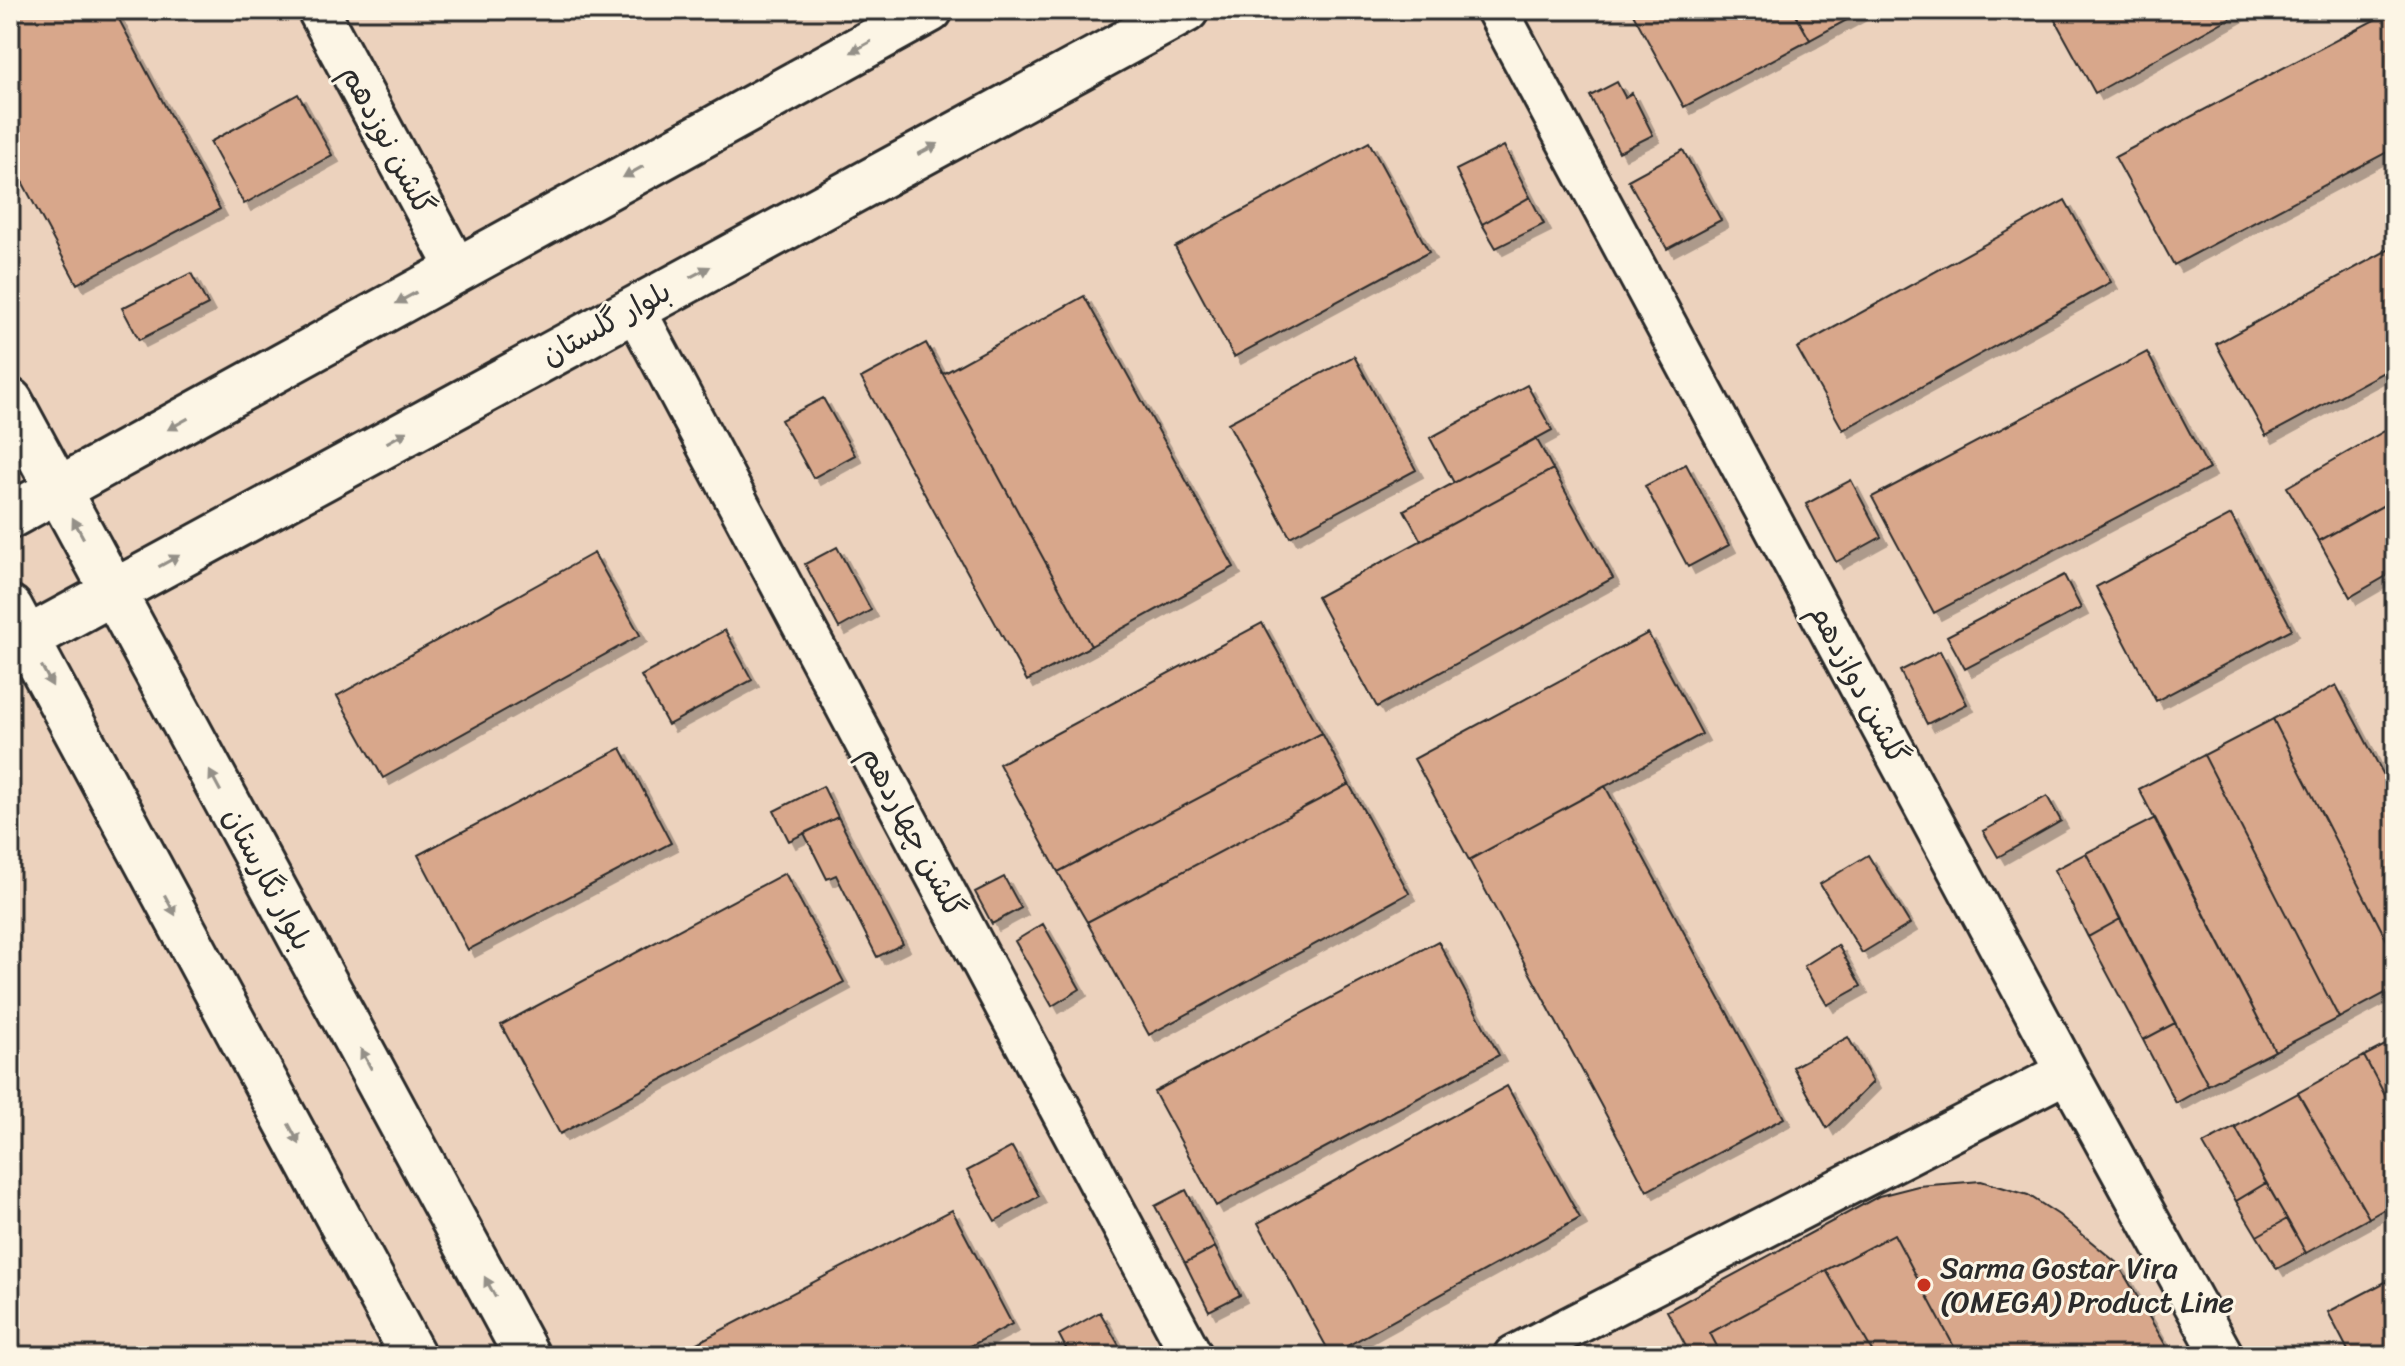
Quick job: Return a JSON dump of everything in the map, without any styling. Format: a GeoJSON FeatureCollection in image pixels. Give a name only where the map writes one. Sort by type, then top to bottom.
{"type":"FeatureCollection","features":[{"type":"Feature","properties":{"kind":"street","name":"گلشن نوزدهم"},"geometry":{"type":"LineString","coordinates":[[318,10],[457,269]]}},
{"type":"Feature","properties":{"kind":"street"},"geometry":{"type":"LineString","coordinates":[[10,516],[930,10]]}},
{"type":"Feature","properties":{"kind":"street","name":"بلوار گلستان"},"geometry":{"type":"LineString","coordinates":[[18,623],[113,591],[1186,10]]}},
{"type":"Feature","properties":{"kind":"street","name":"گلشن دوازدهم"},"geometry":{"type":"LineString","coordinates":[[1497,10],[2067,1072],[2223,1356]]}},
{"type":"Feature","properties":{"kind":"street","name":"گلشن چهاردهم"},"geometry":{"type":"LineString","coordinates":[[634,308],[1192,1356]]}},
{"type":"Feature","properties":{"kind":"street","name":"بلوار نگارستان"},"geometry":{"type":"LineString","coordinates":[[10,401],[527,1356]]}},
{"type":"Feature","properties":{"kind":"street"},"geometry":{"type":"LineString","coordinates":[[18,623],[413,1356]]}},
{"type":"Feature","properties":{"kind":"street"},"geometry":{"type":"LineString","coordinates":[[1514,1356],[2067,1072]]}},
{"type":"Feature","properties":{"kind":"shaded area"},"geometry":{"type":"Polygon","coordinates":[[[10,10],[2395,10],[2395,1356],[10,1356],[10,10]]]}},
{"type":"Feature","properties":{"kind":"building"},"geometry":{"type":"Polygon","coordinates":[[[10,10],[114,10],[220,209],[77,284],[10,159],[10,10]]]}},
{"type":"Feature","properties":{"kind":"building"},"geometry":{"type":"Polygon","coordinates":[[[1631,10],[1793,10],[1810,40],[1684,107],[1631,10]]]}},
{"type":"Feature","properties":{"kind":"building"},"geometry":{"type":"Polygon","coordinates":[[[1793,10],[1865,10],[1810,40],[1793,10]]]}},
{"type":"Feature","properties":{"kind":"building"},"geometry":{"type":"Polygon","coordinates":[[[2244,10],[2095,93],[2050,11],[2244,10]]]}},
{"type":"Feature","properties":{"kind":"building"},"geometry":{"type":"Polygon","coordinates":[[[2391,11],[2395,19],[2395,148],[2174,265],[2115,157],[2391,11]]]}},
{"type":"Feature","properties":{"kind":"building"},"geometry":{"type":"Polygon","coordinates":[[[1617,82],[1625,97],[1632,93],[1653,135],[1619,152],[1590,96],[1617,82]]]}},
{"type":"Feature","properties":{"kind":"building"},"geometry":{"type":"Polygon","coordinates":[[[298,94],[332,155],[244,204],[210,142],[298,94]]]}},
{"type":"Feature","properties":{"kind":"building"},"geometry":{"type":"Polygon","coordinates":[[[1369,142],[1429,252],[1234,357],[1175,247],[1369,142]]]}},
{"type":"Feature","properties":{"kind":"building"},"geometry":{"type":"Polygon","coordinates":[[[1504,146],[1530,197],[1482,224],[1456,170],[1504,146]]]}},
{"type":"Feature","properties":{"kind":"building"},"geometry":{"type":"Polygon","coordinates":[[[1683,150],[1721,220],[1667,249],[1628,180],[1683,150]]]}},
{"type":"Feature","properties":{"kind":"building"},"geometry":{"type":"Polygon","coordinates":[[[1530,197],[1544,224],[1496,248],[1482,224],[1530,197]]]}},
{"type":"Feature","properties":{"kind":"building"},"geometry":{"type":"Polygon","coordinates":[[[2065,200],[2111,282],[1843,430],[1797,348],[2065,200]]]}},
{"type":"Feature","properties":{"kind":"building"},"geometry":{"type":"Polygon","coordinates":[[[2395,246],[2395,366],[2266,436],[2216,344],[2395,246]]]}},
{"type":"Feature","properties":{"kind":"building"},"geometry":{"type":"Polygon","coordinates":[[[191,273],[208,305],[139,340],[122,308],[191,273]]]}},
{"type":"Feature","properties":{"kind":"building"},"geometry":{"type":"Polygon","coordinates":[[[1084,296],[1234,567],[1091,646],[943,374],[1084,296]]]}},
{"type":"Feature","properties":{"kind":"building"},"geometry":{"type":"Polygon","coordinates":[[[926,343],[1091,646],[1027,681],[861,378],[926,343]]]}},
{"type":"Feature","properties":{"kind":"building"},"geometry":{"type":"Polygon","coordinates":[[[2147,352],[2209,469],[1934,613],[1872,497],[2147,352]]]}},
{"type":"Feature","properties":{"kind":"building"},"geometry":{"type":"Polygon","coordinates":[[[1354,356],[1416,470],[1290,537],[1228,423],[1354,356]]]}},
{"type":"Feature","properties":{"kind":"building"},"geometry":{"type":"Polygon","coordinates":[[[1527,385],[1552,430],[1454,483],[1430,438],[1527,385]]]}},
{"type":"Feature","properties":{"kind":"building"},"geometry":{"type":"Polygon","coordinates":[[[823,398],[855,455],[813,478],[781,420],[823,398]]]}},
{"type":"Feature","properties":{"kind":"building"},"geometry":{"type":"Polygon","coordinates":[[[2395,425],[2395,499],[2319,541],[2287,487],[2395,425]]]}},
{"type":"Feature","properties":{"kind":"building"},"geometry":{"type":"Polygon","coordinates":[[[1536,438],[1553,469],[1421,541],[1404,510],[1536,438]]]}},
{"type":"Feature","properties":{"kind":"building"},"geometry":{"type":"Polygon","coordinates":[[[1686,464],[1729,545],[1688,567],[1645,486],[1686,464]]]}},
{"type":"Feature","properties":{"kind":"building"},"geometry":{"type":"Polygon","coordinates":[[[1553,469],[1613,578],[1377,707],[1317,597],[1553,469]]]}},
{"type":"Feature","properties":{"kind":"building"},"geometry":{"type":"Polygon","coordinates":[[[1851,480],[1881,537],[1836,562],[1806,504],[1851,480]]]}},
{"type":"Feature","properties":{"kind":"building"},"geometry":{"type":"Polygon","coordinates":[[[2395,499],[2395,571],[2350,597],[2319,541],[2395,499]]]}},
{"type":"Feature","properties":{"kind":"building"},"geometry":{"type":"Polygon","coordinates":[[[2231,515],[2292,629],[2156,701],[2096,587],[2231,515]]]}},
{"type":"Feature","properties":{"kind":"building"},"geometry":{"type":"Polygon","coordinates":[[[837,547],[871,610],[839,628],[805,564],[837,547]]]}},
{"type":"Feature","properties":{"kind":"building"},"geometry":{"type":"Polygon","coordinates":[[[594,553],[640,635],[383,778],[337,696],[594,553]]]}},
{"type":"Feature","properties":{"kind":"building"},"geometry":{"type":"Polygon","coordinates":[[[2064,575],[2081,608],[1965,669],[1947,636],[2064,575]]]}},
{"type":"Feature","properties":{"kind":"building"},"geometry":{"type":"Polygon","coordinates":[[[1262,623],[1322,733],[1058,872],[999,764],[1262,623]]]}},
{"type":"Feature","properties":{"kind":"building"},"geometry":{"type":"Polygon","coordinates":[[[725,630],[752,680],[668,725],[641,676],[725,630]]]}},
{"type":"Feature","properties":{"kind":"building"},"geometry":{"type":"Polygon","coordinates":[[[1648,633],[1702,734],[1469,860],[1414,759],[1648,633]]]}},
{"type":"Feature","properties":{"kind":"building"},"geometry":{"type":"Polygon","coordinates":[[[1940,651],[1967,704],[1927,724],[1900,671],[1940,651]]]}},
{"type":"Feature","properties":{"kind":"building"},"geometry":{"type":"Polygon","coordinates":[[[2336,685],[2395,796],[2395,956],[2273,719],[2336,685]]]}},
{"type":"Feature","properties":{"kind":"building"},"geometry":{"type":"Polygon","coordinates":[[[2273,719],[2395,956],[2395,988],[2339,1018],[2204,755],[2273,719]]]}},
{"type":"Feature","properties":{"kind":"building"},"geometry":{"type":"Polygon","coordinates":[[[1322,733],[1349,784],[1087,922],[1058,872],[1322,733]]]}},
{"type":"Feature","properties":{"kind":"building"},"geometry":{"type":"Polygon","coordinates":[[[621,748],[671,843],[468,950],[418,855],[621,748]]]}},
{"type":"Feature","properties":{"kind":"building"},"geometry":{"type":"Polygon","coordinates":[[[2204,755],[2339,1018],[2275,1051],[2139,789],[2204,755]]]}},
{"type":"Feature","properties":{"kind":"building"},"geometry":{"type":"Polygon","coordinates":[[[1349,784],[1409,893],[1149,1035],[1087,922],[1349,784]]]}},
{"type":"Feature","properties":{"kind":"building"},"geometry":{"type":"Polygon","coordinates":[[[823,786],[838,817],[789,841],[774,811],[823,786]]]}},
{"type":"Feature","properties":{"kind":"building"},"geometry":{"type":"Polygon","coordinates":[[[1605,786],[1784,1118],[1647,1191],[1469,860],[1605,786]]]}},
{"type":"Feature","properties":{"kind":"building"},"geometry":{"type":"Polygon","coordinates":[[[2047,796],[2061,821],[1998,857],[1983,831],[2047,796]]]}},
{"type":"Feature","properties":{"kind":"building"},"geometry":{"type":"Polygon","coordinates":[[[838,817],[903,944],[877,957],[836,875],[827,879],[804,833],[838,817]]]}},
{"type":"Feature","properties":{"kind":"building"},"geometry":{"type":"Polygon","coordinates":[[[2155,818],[2275,1051],[2208,1085],[2086,853],[2155,818]]]}},
{"type":"Feature","properties":{"kind":"building"},"geometry":{"type":"Polygon","coordinates":[[[2086,853],[2120,919],[2088,937],[2054,870],[2086,853]]]}},
{"type":"Feature","properties":{"kind":"building"},"geometry":{"type":"Polygon","coordinates":[[[1868,855],[1910,924],[1862,953],[1820,884],[1868,855]]]}},
{"type":"Feature","properties":{"kind":"building"},"geometry":{"type":"Polygon","coordinates":[[[785,873],[844,982],[560,1134],[501,1025],[785,873]]]}},
{"type":"Feature","properties":{"kind":"building"},"geometry":{"type":"Polygon","coordinates":[[[1004,877],[1021,908],[992,924],[975,892],[1004,877]]]}},
{"type":"Feature","properties":{"kind":"building"},"geometry":{"type":"Polygon","coordinates":[[[2120,919],[2175,1023],[2143,1040],[2088,937],[2120,919]]]}},
{"type":"Feature","properties":{"kind":"building"},"geometry":{"type":"Polygon","coordinates":[[[1043,924],[1080,989],[1052,1006],[1015,941],[1043,924]]]}},
{"type":"Feature","properties":{"kind":"building"},"geometry":{"type":"Polygon","coordinates":[[[1438,941],[1499,1055],[1216,1206],[1154,1092],[1438,941]]]}},
{"type":"Feature","properties":{"kind":"building"},"geometry":{"type":"Polygon","coordinates":[[[1838,945],[1861,986],[1827,1005],[1804,966],[1838,945]]]}},
{"type":"Feature","properties":{"kind":"building"},"geometry":{"type":"Polygon","coordinates":[[[2175,1023],[2208,1085],[2176,1103],[2143,1040],[2175,1023]]]}},
{"type":"Feature","properties":{"kind":"building"},"geometry":{"type":"Polygon","coordinates":[[[1848,1037],[1873,1082],[1827,1128],[1793,1067],[1848,1037]]]}},
{"type":"Feature","properties":{"kind":"building"},"geometry":{"type":"Polygon","coordinates":[[[2395,1040],[2395,1114],[2364,1056],[2395,1040]]]}},
{"type":"Feature","properties":{"kind":"building"},"geometry":{"type":"Polygon","coordinates":[[[2364,1056],[2395,1114],[2395,1203],[2369,1218],[2298,1093],[2364,1056]]]}},
{"type":"Feature","properties":{"kind":"building"},"geometry":{"type":"Polygon","coordinates":[[[1507,1086],[1580,1218],[1331,1355],[1258,1223],[1507,1086]]]}},
{"type":"Feature","properties":{"kind":"building"},"geometry":{"type":"Polygon","coordinates":[[[2298,1093],[2369,1218],[2306,1253],[2235,1127],[2298,1093]]]}},
{"type":"Feature","properties":{"kind":"building"},"geometry":{"type":"Polygon","coordinates":[[[2235,1127],[2266,1183],[2236,1201],[2203,1144],[2235,1127]]]}},
{"type":"Feature","properties":{"kind":"building"},"geometry":{"type":"Polygon","coordinates":[[[1012,1147],[1039,1196],[995,1221],[967,1171],[1012,1147]]]}},
{"type":"Feature","properties":{"kind":"building","name":"Sarma Gostar Vira (OMEGA) Product Line"},"geometry":{"type":"Polygon","coordinates":[[[1981,1181],[2028,1195],[2059,1215],[2118,1264],[2172,1356],[1691,1356],[1667,1311],[1879,1196],[1918,1186],[1981,1181]]]}},
{"type":"Feature","properties":{"kind":"building"},"geometry":{"type":"Polygon","coordinates":[[[2266,1183],[2287,1219],[2257,1236],[2236,1201],[2266,1183]]]}},
{"type":"Feature","properties":{"kind":"building"},"geometry":{"type":"Polygon","coordinates":[[[1186,1190],[1215,1247],[1185,1263],[1155,1206],[1186,1190]]]}},
{"type":"Feature","properties":{"kind":"building"},"geometry":{"type":"Polygon","coordinates":[[[952,1210],[1012,1324],[952,1356],[696,1356],[691,1346],[952,1210]]]}},
{"type":"Feature","properties":{"kind":"building"},"geometry":{"type":"Polygon","coordinates":[[[2287,1219],[2306,1253],[2277,1269],[2257,1236],[2287,1219]]]}},
{"type":"Feature","properties":{"kind":"building"},"geometry":{"type":"Polygon","coordinates":[[[1894,1234],[1959,1356],[1875,1356],[1826,1270],[1894,1234]]]}},
{"type":"Feature","properties":{"kind":"building"},"geometry":{"type":"Polygon","coordinates":[[[1215,1247],[1240,1295],[1209,1311],[1185,1263],[1215,1247]]]}},
{"type":"Feature","properties":{"kind":"building"},"geometry":{"type":"Polygon","coordinates":[[[1826,1270],[1875,1356],[1722,1356],[1710,1333],[1826,1270]]]}},
{"type":"Feature","properties":{"kind":"building"},"geometry":{"type":"Polygon","coordinates":[[[2395,1277],[2395,1356],[2351,1356],[2328,1312],[2395,1277]]]}},
{"type":"Feature","properties":{"kind":"building"},"geometry":{"type":"Polygon","coordinates":[[[1100,1312],[1125,1356],[1070,1356],[1059,1335],[1100,1312]]]}},
{"type":"Feature","properties":{"kind":"place","name":"Sarma Gostar Vira (OMEGA) Product Line"},"geometry":{"type":"Point","coordinates":[1924,1285]}}]}
